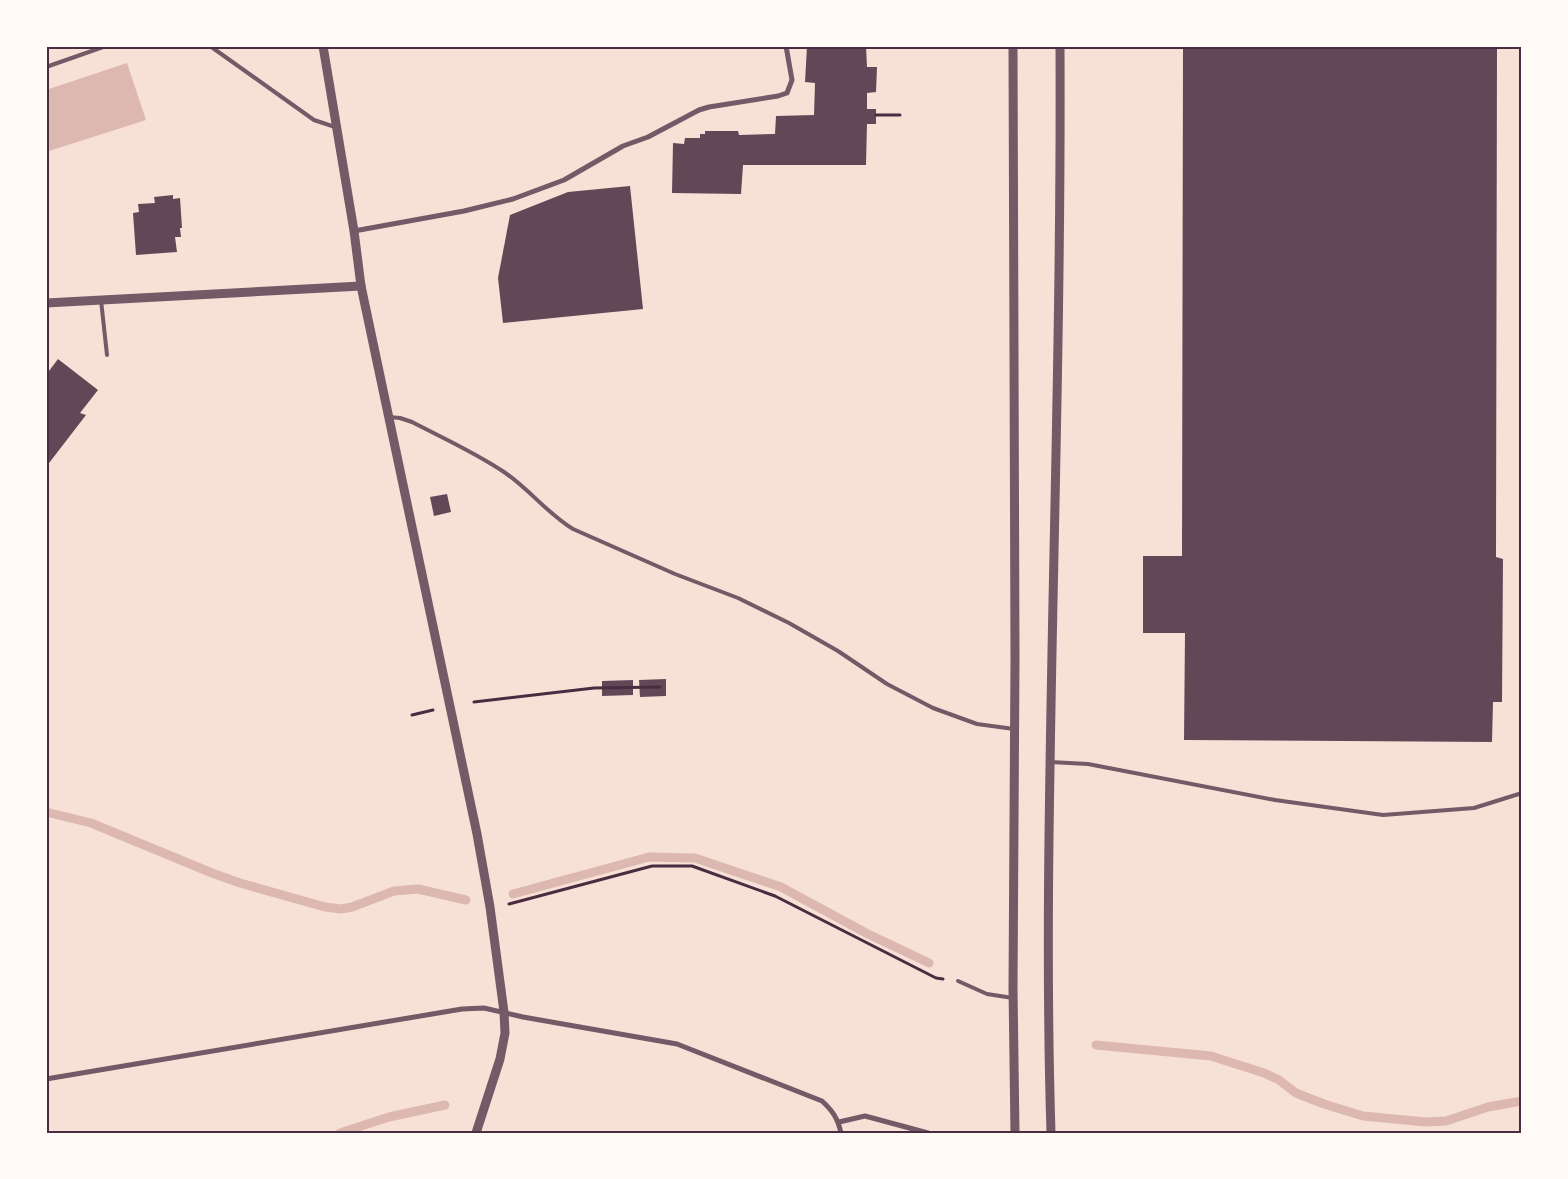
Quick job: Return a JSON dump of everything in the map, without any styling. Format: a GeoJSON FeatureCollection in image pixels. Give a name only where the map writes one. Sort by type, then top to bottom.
{"type":"FeatureCollection","features":[{"type":"Feature","properties":{"kind":"street"},"geometry":{"type":"LineString","coordinates":[[323,46],[354,231],[361,286],[477,834],[490,907],[505,1033],[500,1059],[476,1133]]}},
{"type":"Feature","properties":{"kind":"street"},"geometry":{"type":"LineString","coordinates":[[354,231],[464,211],[512,199],[564,180],[623,146],[648,136],[699,110],[787,93],[792,80],[786,46]]}},
{"type":"Feature","properties":{"kind":"street"},"geometry":{"type":"LineString","coordinates":[[1013,46],[1015,729],[1013,998],[1015,1133]]}},
{"type":"Feature","properties":{"kind":"street"},"geometry":{"type":"LineString","coordinates":[[1051,1133],[1048,1038],[1050,762],[1059,276],[1060,46]]}},
{"type":"Feature","properties":{"kind":"street"},"geometry":{"type":"LineString","coordinates":[[46,302],[361,286]]}},
{"type":"Feature","properties":{"kind":"street"},"geometry":{"type":"LineString","coordinates":[[46,1079],[462,1009],[484,1008],[523,1017],[677,1044],[822,1102],[835,1114],[841,1133]]}},
{"type":"Feature","properties":{"kind":"street"},"geometry":{"type":"LineString","coordinates":[[839,1122],[865,1116],[928,1133]]}},
{"type":"Feature","properties":{"kind":"lane"},"geometry":{"type":"LineString","coordinates":[[46,67],[106,46]]}},
{"type":"Feature","properties":{"kind":"lane"},"geometry":{"type":"LineString","coordinates":[[210,46],[314,120],[337,128]]}},
{"type":"Feature","properties":{"kind":"lane"},"geometry":{"type":"LineString","coordinates":[[101,300],[107,355]]}},
{"type":"Feature","properties":{"kind":"lane"},"geometry":{"type":"LineString","coordinates":[[389,417],[412,422],[503,472],[564,524],[573,529],[674,574],[738,598],[780,618],[838,651],[887,684],[933,708],[977,724],[1015,729]]}},
{"type":"Feature","properties":{"kind":"lane"},"geometry":{"type":"LineString","coordinates":[[1050,762],[1088,764],[1274,800],[1382,815],[1474,808],[1522,793]]}},
{"type":"Feature","properties":{"kind":"lane"},"geometry":{"type":"LineString","coordinates":[[958,982],[979,992],[1013,998]]}},
{"type":"Feature","properties":{"kind":"path"},"geometry":{"type":"LineString","coordinates":[[876,115],[900,115]]}},
{"type":"Feature","properties":{"kind":"path"},"geometry":{"type":"LineString","coordinates":[[474,702],[594,688],[660,687]]}},
{"type":"Feature","properties":{"kind":"path"},"geometry":{"type":"LineString","coordinates":[[412,715],[434,710]]}},
{"type":"Feature","properties":{"kind":"path"},"geometry":{"type":"LineString","coordinates":[[490,907],[652,866],[692,866],[775,896],[936,978],[958,982]]}},
{"type":"Feature","properties":{"kind":"shaded area"},"geometry":{"type":"Polygon","coordinates":[[[127,63],[146,120],[46,152],[46,90],[127,63]]]}},
{"type":"Feature","properties":{"kind":"building"},"geometry":{"type":"Polygon","coordinates":[[[807,46],[866,46],[867,67],[877,67],[876,92],[867,93],[867,109],[876,109],[876,124],[867,124],[866,165],[743,165],[741,194],[672,193],[673,143],[684,144],[685,138],[700,138],[700,134],[705,134],[705,131],[738,131],[739,135],[775,134],[776,116],[814,115],[815,83],[805,82],[807,46]]]}},
{"type":"Feature","properties":{"kind":"building"},"geometry":{"type":"Polygon","coordinates":[[[1183,46],[1497,46],[1496,557],[1503,559],[1502,702],[1493,702],[1492,742],[1184,740],[1185,633],[1143,633],[1143,556],[1182,556],[1183,46]]]}},
{"type":"Feature","properties":{"kind":"building"},"geometry":{"type":"Polygon","coordinates":[[[630,186],[643,309],[503,323],[498,278],[510,215],[568,192],[630,186]]]}},
{"type":"Feature","properties":{"kind":"building"},"geometry":{"type":"Polygon","coordinates":[[[173,195],[173,199],[180,198],[182,228],[180,228],[181,237],[175,237],[177,252],[136,255],[133,213],[139,212],[138,204],[155,203],[154,197],[173,195]]]}},
{"type":"Feature","properties":{"kind":"building"},"geometry":{"type":"Polygon","coordinates":[[[58,359],[98,390],[80,413],[86,415],[46,467],[46,375],[58,359]]]}},
{"type":"Feature","properties":{"kind":"building"},"geometry":{"type":"Polygon","coordinates":[[[447,494],[451,512],[434,516],[430,497],[447,494]]]}},
{"type":"Feature","properties":{"kind":"building"},"geometry":{"type":"Polygon","coordinates":[[[666,679],[666,696],[640,697],[639,680],[666,679]]]}},
{"type":"Feature","properties":{"kind":"building"},"geometry":{"type":"Polygon","coordinates":[[[633,680],[633,695],[602,696],[602,681],[633,680]]]}},
{"type":"Feature","properties":{"kind":"waterway"},"geometry":{"type":"LineString","coordinates":[[46,812],[91,823],[240,883],[325,907],[341,909],[352,907],[394,891],[418,889],[466,900]]}},
{"type":"Feature","properties":{"kind":"waterway"},"geometry":{"type":"LineString","coordinates":[[513,894],[649,857],[695,858],[781,887],[866,933],[929,963]]}},
{"type":"Feature","properties":{"kind":"waterway"},"geometry":{"type":"LineString","coordinates":[[1096,1045],[1211,1056],[1264,1073],[1279,1080],[1296,1093],[1363,1116],[1426,1122],[1446,1121],[1488,1107],[1522,1101]]}},
{"type":"Feature","properties":{"kind":"waterway"},"geometry":{"type":"LineString","coordinates":[[340,1133],[389,1117],[445,1105]]}}]}
